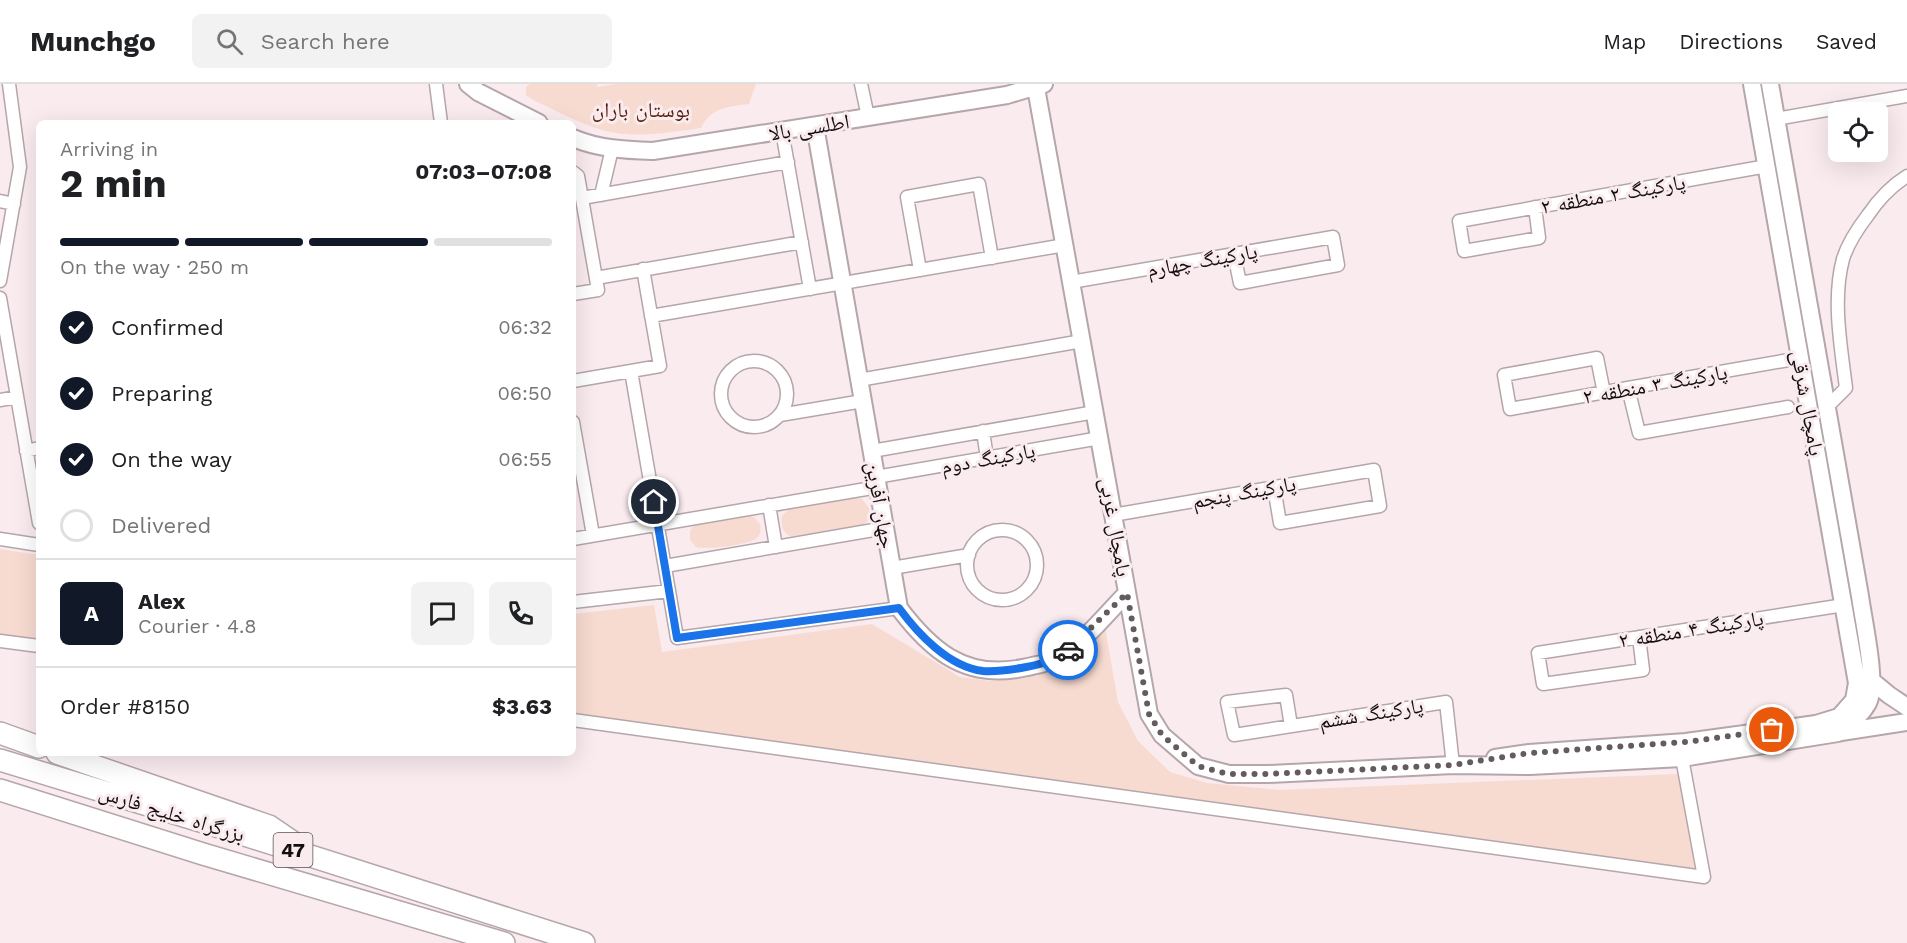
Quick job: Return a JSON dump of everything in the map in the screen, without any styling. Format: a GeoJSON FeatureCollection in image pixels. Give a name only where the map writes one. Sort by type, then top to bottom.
{"type":"FeatureCollection","features":[{"type":"Feature","properties":{"kind":"highway"},"geometry":{"type":"LineString","coordinates":[[0,733],[36,746]]}},
{"type":"Feature","properties":{"kind":"highway"},"geometry":{"type":"LineString","coordinates":[[66,756],[269,825],[315,857]]}},
{"type":"Feature","properties":{"kind":"highway","name":"بزرگراه خلیج فارس"},"geometry":{"type":"LineString","coordinates":[[0,760],[584,943]]}},
{"type":"Feature","properties":{"kind":"highway","name":"بزرگراه خلیج فارس"},"geometry":{"type":"LineString","coordinates":[[0,790],[203,854],[504,943]]}},
{"type":"Feature","properties":{"kind":"street"},"geometry":{"type":"LineString","coordinates":[[0,281],[20,167],[9,84]]}},
{"type":"Feature","properties":{"kind":"street"},"geometry":{"type":"LineString","coordinates":[[436,84],[441,120]]}},
{"type":"Feature","properties":{"kind":"street"},"geometry":{"type":"LineString","coordinates":[[468,84],[478,92],[533,120]]}},
{"type":"Feature","properties":{"kind":"street"},"geometry":{"type":"LineString","coordinates":[[861,84],[868,117]]}},
{"type":"Feature","properties":{"kind":"street","name":"پامچال شرقی"},"geometry":{"type":"LineString","coordinates":[[1752,84],[1857,683],[1854,700],[1838,725]]}},
{"type":"Feature","properties":{"kind":"street","name":"پامچال شرقی"},"geometry":{"type":"LineString","coordinates":[[1770,84],[1860,596],[1872,684]]}},
{"type":"Feature","properties":{"kind":"street","name":"اطلسی بالا"},"geometry":{"type":"LineString","coordinates":[[576,139],[612,149],[653,152],[1007,95],[1040,86]]}},
{"type":"Feature","properties":{"kind":"street","name":"پامچال غربی"},"geometry":{"type":"LineString","coordinates":[[1040,86],[1071,282],[1149,714],[1162,735],[1198,766],[1228,774],[1268,774],[1453,765],[1530,766],[1682,758],[1838,725],[1855,719],[1867,704],[1872,684]]}},
{"type":"Feature","properties":{"kind":"street"},"geometry":{"type":"LineString","coordinates":[[1776,119],[1907,96]]}},
{"type":"Feature","properties":{"kind":"street","name":"جهان آفرین"},"geometry":{"type":"LineString","coordinates":[[815,126],[899,608],[929,644],[968,667],[984,671],[1006,671],[1039,665],[1061,656],[1127,593]]}},
{"type":"Feature","properties":{"kind":"street"},"geometry":{"type":"LineString","coordinates":[[782,131],[810,289]]}},
{"type":"Feature","properties":{"kind":"street"},"geometry":{"type":"LineString","coordinates":[[601,195],[612,149]]}},
{"type":"Feature","properties":{"kind":"street"},"geometry":{"type":"LineString","coordinates":[[582,198],[788,162]]}},
{"type":"Feature","properties":{"kind":"street","name":"پارکینگ ۲ منطقه ۲"},"geometry":{"type":"LineString","coordinates":[[1535,207],[1539,238],[1464,251],[1459,221],[1535,207],[1767,166]]}},
{"type":"Feature","properties":{"kind":"street"},"geometry":{"type":"LineString","coordinates":[[576,174],[598,290],[576,294]]}},
{"type":"Feature","properties":{"kind":"street"},"geometry":{"type":"LineString","coordinates":[[1827,406],[1846,388],[1839,332],[1839,291],[1843,259],[1857,230],[1878,199],[1907,176]]}},
{"type":"Feature","properties":{"kind":"street"},"geometry":{"type":"LineString","coordinates":[[920,270],[907,196],[979,184],[992,258]]}},
{"type":"Feature","properties":{"kind":"street"},"geometry":{"type":"LineString","coordinates":[[0,201],[14,204]]}},
{"type":"Feature","properties":{"kind":"street","name":"پارکینگ چهارم"},"geometry":{"type":"LineString","coordinates":[[1071,282],[1234,254],[1333,237],[1338,265],[1240,282],[1234,254]]}},
{"type":"Feature","properties":{"kind":"street"},"geometry":{"type":"LineString","coordinates":[[596,278],[802,242]]}},
{"type":"Feature","properties":{"kind":"street"},"geometry":{"type":"LineString","coordinates":[[651,316],[1065,245]]}},
{"type":"Feature","properties":{"kind":"street"},"geometry":{"type":"LineString","coordinates":[[576,380],[660,366],[643,269]]}},
{"type":"Feature","properties":{"kind":"street"},"geometry":{"type":"LineString","coordinates":[[0,298],[17,397],[33,449],[36,486]]}},
{"type":"Feature","properties":{"kind":"street"},"geometry":{"type":"LineString","coordinates":[[859,380],[1082,341]]}},
{"type":"Feature","properties":{"kind":"street","name":"پارکینگ ۳ منطقه ۲"},"geometry":{"type":"LineString","coordinates":[[1604,393],[1597,358],[1504,375],[1510,409],[1604,393],[1800,358]]}},
{"type":"Feature","properties":{"kind":"street"},"geometry":{"type":"LineString","coordinates":[[780,415],[785,406],[786,384],[781,374],[773,367],[763,362],[741,363],[725,377],[721,388],[724,409],[731,418],[750,427],[761,426],[780,415],[863,401]]}},
{"type":"Feature","properties":{"kind":"street"},"geometry":{"type":"LineString","coordinates":[[631,371],[677,638],[899,608]]}},
{"type":"Feature","properties":{"kind":"street"},"geometry":{"type":"LineString","coordinates":[[1628,388],[1639,433],[1788,406]]}},
{"type":"Feature","properties":{"kind":"street"},"geometry":{"type":"LineString","coordinates":[[0,399],[17,397]]}},
{"type":"Feature","properties":{"kind":"street","name":"پارکینگ دوم"},"geometry":{"type":"LineString","coordinates":[[872,451],[1095,412]]}},
{"type":"Feature","properties":{"kind":"street"},"geometry":{"type":"LineString","coordinates":[[983,431],[987,458]]}},
{"type":"Feature","properties":{"kind":"street","name":"پارکینگ دوم"},"geometry":{"type":"LineString","coordinates":[[576,538],[769,505],[987,458],[1100,438]]}},
{"type":"Feature","properties":{"kind":"street"},"geometry":{"type":"LineString","coordinates":[[576,439],[593,535]]}},
{"type":"Feature","properties":{"kind":"street"},"geometry":{"type":"LineString","coordinates":[[1817,452],[1834,449]]}},
{"type":"Feature","properties":{"kind":"street","name":"پارکینگ پنجم"},"geometry":{"type":"LineString","coordinates":[[1113,515],[1274,487],[1374,470],[1380,506],[1280,523],[1274,487]]}},
{"type":"Feature","properties":{"kind":"street"},"geometry":{"type":"LineString","coordinates":[[769,505],[776,547]]}},
{"type":"Feature","properties":{"kind":"street"},"geometry":{"type":"LineString","coordinates":[[665,566],[885,528]]}},
{"type":"Feature","properties":{"kind":"street"},"geometry":{"type":"LineString","coordinates":[[1012,531],[1022,535],[1030,543],[1038,563],[1036,574],[1032,584],[1024,592],[1004,600],[993,598],[983,594],[969,577],[967,566],[969,555],[973,545],[980,537],[990,532],[1012,531]]}},
{"type":"Feature","properties":{"kind":"street"},"geometry":{"type":"LineString","coordinates":[[0,539],[36,545]]}},
{"type":"Feature","properties":{"kind":"street"},"geometry":{"type":"LineString","coordinates":[[892,568],[969,555]]}},
{"type":"Feature","properties":{"kind":"street"},"geometry":{"type":"LineString","coordinates":[[576,602],[669,591]]}},
{"type":"Feature","properties":{"kind":"street","name":"پارکینگ ۴ منطقه ۲"},"geometry":{"type":"LineString","coordinates":[[1639,638],[1643,670],[1543,684],[1538,653],[1844,605]]}},
{"type":"Feature","properties":{"kind":"street"},"geometry":{"type":"LineString","coordinates":[[0,641],[36,646]]}},
{"type":"Feature","properties":{"kind":"street"},"geometry":{"type":"LineString","coordinates":[[1872,684],[1907,707]]}},
{"type":"Feature","properties":{"kind":"street","name":"پارکینگ ششم"},"geometry":{"type":"LineString","coordinates":[[1291,726],[1286,695],[1227,702],[1233,735],[1446,702],[1453,765]]}},
{"type":"Feature","properties":{"kind":"street"},"geometry":{"type":"LineString","coordinates":[[576,720],[1704,877],[1682,758]]}},
{"type":"Feature","properties":{"kind":"street"},"geometry":{"type":"LineString","coordinates":[[1838,725],[1907,722]]}},
{"type":"Feature","properties":{"kind":"street","name":"پامچال غربی"},"geometry":{"type":"LineString","coordinates":[[1453,765],[1529,753],[1686,742],[1816,724],[1838,725]]}},
{"type":"Feature","properties":{"kind":"green space","name":"بوستان باران"},"geometry":{"type":"Polygon","coordinates":[[[530,84],[597,84],[597,87],[616,84],[756,84],[749,104],[727,107],[715,112],[701,128],[658,134],[616,133],[585,124],[533,100],[526,95],[526,87],[530,84]]]}},
{"type":"Feature","properties":{"kind":"green space"},"geometry":{"type":"Polygon","coordinates":[[[851,497],[862,499],[869,508],[869,519],[861,528],[794,538],[784,530],[782,516],[790,508],[851,497]]]}},
{"type":"Feature","properties":{"kind":"green space"},"geometry":{"type":"Polygon","coordinates":[[[746,515],[754,517],[760,524],[759,535],[753,541],[708,548],[696,547],[690,540],[692,527],[700,523],[746,515]]]}},
{"type":"Feature","properties":{"kind":"green space"},"geometry":{"type":"Polygon","coordinates":[[[0,549],[36,555],[36,651],[0,645],[0,549]]]}},
{"type":"Feature","properties":{"kind":"green space"},"geometry":{"type":"Polygon","coordinates":[[[654,605],[662,652],[872,624],[960,677],[991,681],[1037,676],[1064,663],[1105,627],[1118,702],[1138,741],[1170,772],[1207,783],[1279,790],[1679,774],[1697,881],[576,725],[576,614],[654,605]]]}},
{"type":"Feature","properties":{"kind":"way so far"},"geometry":{"type":"LineString","coordinates":[[1068,650],[1127,593],[1149,714],[1162,735],[1198,766],[1228,774],[1453,765],[1529,753],[1686,742],[1772,730]]}},
{"type":"Feature","properties":{"kind":"route"},"geometry":{"type":"LineString","coordinates":[[654,502],[677,638],[899,608],[929,644],[968,667],[984,671],[1006,671],[1039,665],[1061,656],[1068,650]]}}]}
